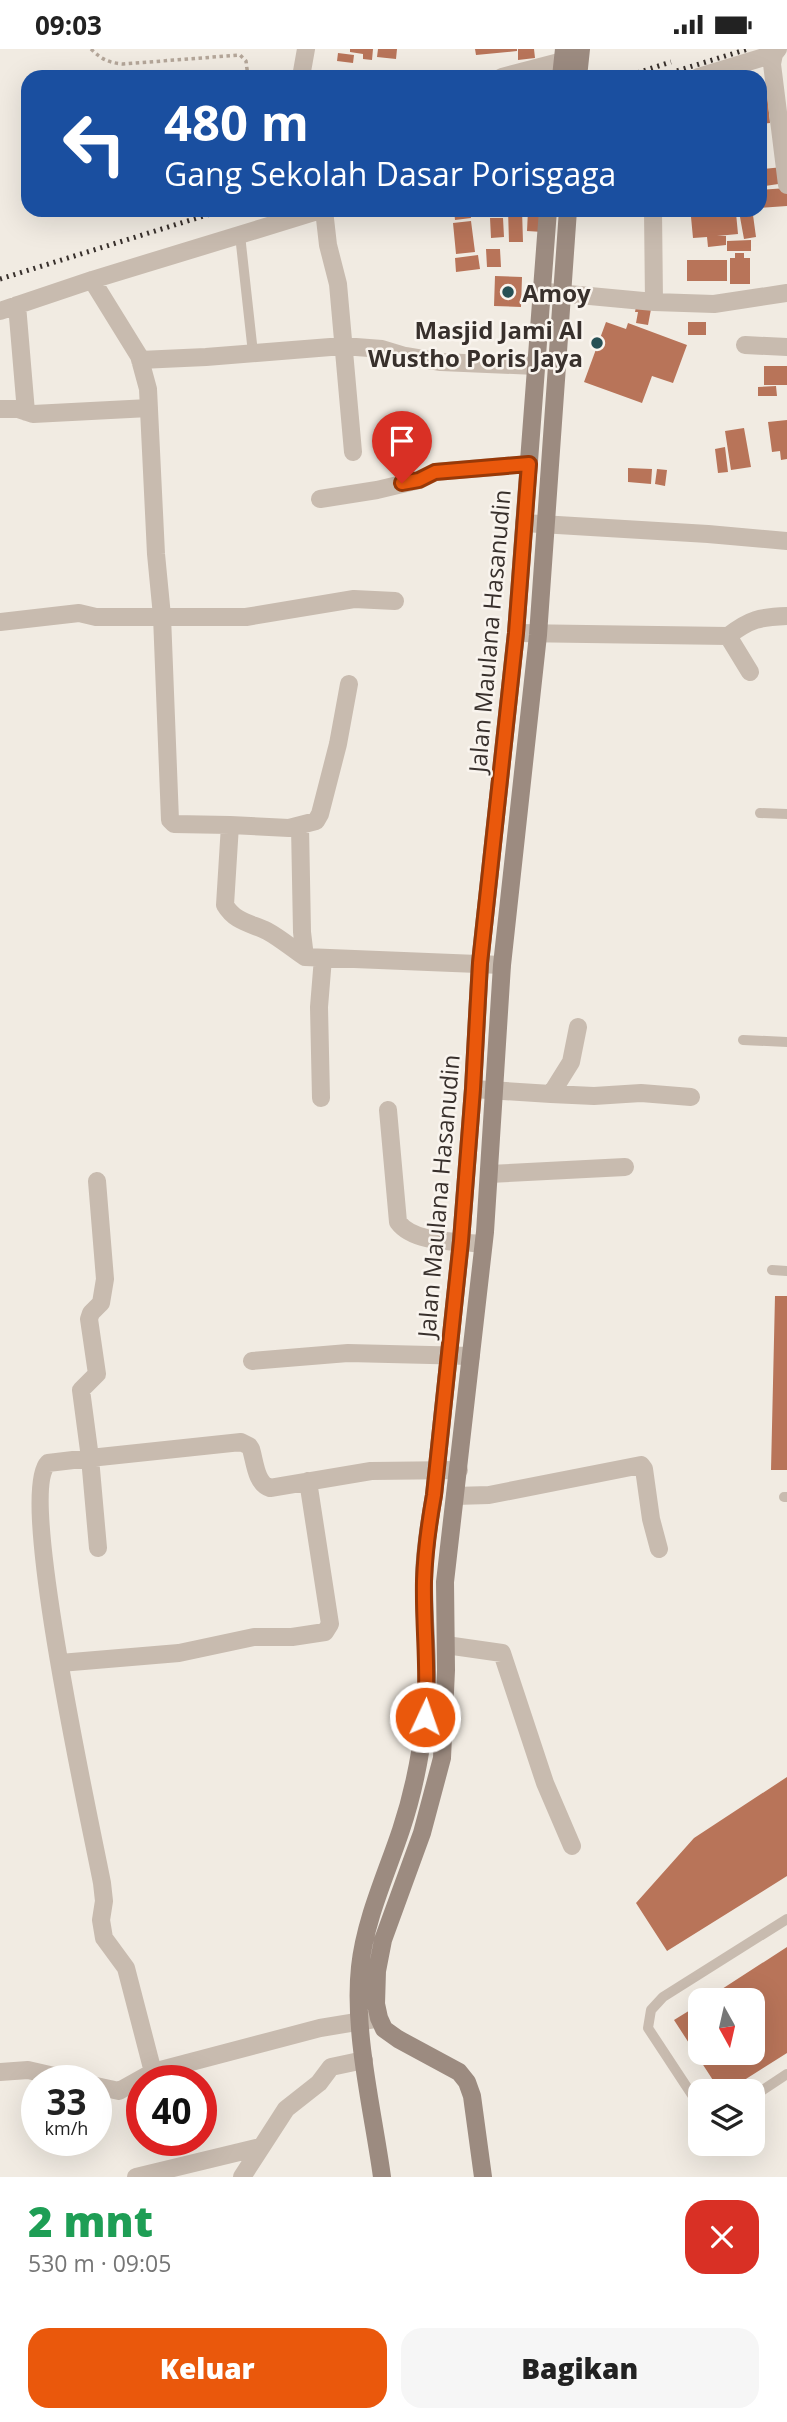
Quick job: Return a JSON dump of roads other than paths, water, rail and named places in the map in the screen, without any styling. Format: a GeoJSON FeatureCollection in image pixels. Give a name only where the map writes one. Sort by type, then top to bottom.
{"type":"FeatureCollection","features":[{"type":"Feature","properties":{"kind":"street"},"geometry":{"type":"LineString","coordinates":[[302,70],[306,49]]}},
{"type":"Feature","properties":{"kind":"street"},"geometry":{"type":"LineString","coordinates":[[720,70],[776,52]]}},
{"type":"Feature","properties":{"kind":"street"},"geometry":{"type":"LineString","coordinates":[[776,52],[772,64],[787,185]]}},
{"type":"Feature","properties":{"kind":"street"},"geometry":{"type":"LineString","coordinates":[[528,70],[570,59]]}},
{"type":"Feature","properties":{"kind":"street"},"geometry":{"type":"LineString","coordinates":[[26,412],[9,308],[300,217]]}},
{"type":"Feature","properties":{"kind":"street"},"geometry":{"type":"LineString","coordinates":[[324,217],[338,284],[353,452]]}},
{"type":"Feature","properties":{"kind":"street","name":"Jalan Maulana Hasanudin"},"geometry":{"type":"LineString","coordinates":[[382,2177],[364,2060],[358,1994],[365,1938],[402,1826],[420,1754],[425,1717],[428,1666],[424,1582],[461,1241],[480,963],[516,633],[547,217]]}},
{"type":"Feature","properties":{"kind":"street","name":"Jalan Maulana Hasanudin"},"geometry":{"type":"LineString","coordinates":[[379,2018],[376,2004],[377,1971],[383,1940],[422,1833],[442,1758],[446,1669],[445,1583],[483,1244],[495,1174],[500,1091],[502,965],[538,635],[558,525],[555,380],[564,293],[568,217]]}},
{"type":"Feature","properties":{"kind":"street"},"geometry":{"type":"LineString","coordinates":[[653,217],[654,302]]}},
{"type":"Feature","properties":{"kind":"street"},"geometry":{"type":"LineString","coordinates":[[92,280],[140,361],[148,389],[156,554],[162,615],[170,820],[174,824],[289,828],[316,821],[338,744],[349,684]]}},
{"type":"Feature","properties":{"kind":"street"},"geometry":{"type":"LineString","coordinates":[[542,292],[654,302],[715,304],[787,293]]}},
{"type":"Feature","properties":{"kind":"street"},"geometry":{"type":"LineString","coordinates":[[745,345],[787,347]]}},
{"type":"Feature","properties":{"kind":"street"},"geometry":{"type":"LineString","coordinates":[[140,361],[343,346],[382,349],[441,362],[536,366]]}},
{"type":"Feature","properties":{"kind":"street"},"geometry":{"type":"LineString","coordinates":[[0,409],[18,409],[33,414],[74,414],[149,408]]}},
{"type":"Feature","properties":{"kind":"street"},"geometry":{"type":"LineString","coordinates":[[320,499],[377,491],[419,480],[435,472],[529,464]]}},
{"type":"Feature","properties":{"kind":"street"},"geometry":{"type":"LineString","coordinates":[[524,523],[787,541]]}},
{"type":"Feature","properties":{"kind":"street"},"geometry":{"type":"LineString","coordinates":[[0,622],[79,613],[96,617],[246,617],[354,599],[395,601]]}},
{"type":"Feature","properties":{"kind":"street"},"geometry":{"type":"LineString","coordinates":[[516,633],[728,636],[747,622],[787,616]]}},
{"type":"Feature","properties":{"kind":"street"},"geometry":{"type":"LineString","coordinates":[[728,636],[750,672]]}},
{"type":"Feature","properties":{"kind":"street"},"geometry":{"type":"LineString","coordinates":[[230,825],[225,905],[231,914],[243,922],[269,932],[314,958],[502,965]]}},
{"type":"Feature","properties":{"kind":"street"},"geometry":{"type":"LineString","coordinates":[[300,826],[302,932],[314,958],[319,1007],[321,1098]]}},
{"type":"Feature","properties":{"kind":"street"},"geometry":{"type":"LineString","coordinates":[[544,1094],[571,1062],[578,1027]]}},
{"type":"Feature","properties":{"kind":"street"},"geometry":{"type":"LineString","coordinates":[[473,1089],[594,1096],[641,1093],[691,1097]]}},
{"type":"Feature","properties":{"kind":"street"},"geometry":{"type":"LineString","coordinates":[[388,1111],[398,1222],[404,1230],[418,1235],[483,1244]]}},
{"type":"Feature","properties":{"kind":"street"},"geometry":{"type":"LineString","coordinates":[[495,1174],[625,1167]]}},
{"type":"Feature","properties":{"kind":"street"},"geometry":{"type":"LineString","coordinates":[[97,1181],[105,1279],[101,1303],[89,1319],[97,1374],[81,1390],[98,1548]]}},
{"type":"Feature","properties":{"kind":"street"},"geometry":{"type":"LineString","coordinates":[[252,1361],[348,1353],[471,1356]]}},
{"type":"Feature","properties":{"kind":"street"},"geometry":{"type":"LineString","coordinates":[[151,2065],[126,1968],[104,1938],[101,1920],[104,1901],[102,1883],[60,1663],[41,1540],[39,1500],[42,1471],[51,1462],[241,1442],[249,1445],[260,1483],[265,1488],[370,1471],[459,1470]]}},
{"type":"Feature","properties":{"kind":"street"},"geometry":{"type":"LineString","coordinates":[[455,1496],[489,1495],[641,1465],[659,1549]]}},
{"type":"Feature","properties":{"kind":"street"},"geometry":{"type":"LineString","coordinates":[[60,1663],[179,1653],[254,1637],[292,1637],[326,1632],[330,1624],[308,1481]]}},
{"type":"Feature","properties":{"kind":"street"},"geometry":{"type":"LineString","coordinates":[[424,1582],[445,1583]]}},
{"type":"Feature","properties":{"kind":"street"},"geometry":{"type":"LineString","coordinates":[[446,1645],[502,1653],[545,1783],[572,1846]]}},
{"type":"Feature","properties":{"kind":"street"},"geometry":{"type":"LineString","coordinates":[[428,1666],[446,1669]]}},
{"type":"Feature","properties":{"kind":"street"},"geometry":{"type":"LineString","coordinates":[[402,1826],[422,1833]]}},
{"type":"Feature","properties":{"kind":"street"},"geometry":{"type":"LineString","coordinates":[[180,2065],[320,2028],[379,2018],[384,2029],[398,2039],[459,2071],[472,2096],[483,2177]]}},
{"type":"Feature","properties":{"kind":"street"},"geometry":{"type":"LineString","coordinates":[[242,2177],[286,2109],[319,2083],[331,2067],[364,2060]]}},
{"type":"Feature","properties":{"kind":"street"},"geometry":{"type":"LineString","coordinates":[[0,2072],[21,2070]]}},
{"type":"Feature","properties":{"kind":"street"},"geometry":{"type":"LineString","coordinates":[[136,2177],[260,2147]]}},
{"type":"Feature","properties":{"kind":"lane"},"geometry":{"type":"LineString","coordinates":[[240,235],[253,353]]}},
{"type":"Feature","properties":{"kind":"lane"},"geometry":{"type":"LineString","coordinates":[[760,813],[787,814]]}},
{"type":"Feature","properties":{"kind":"lane"},"geometry":{"type":"LineString","coordinates":[[743,1040],[787,1041]]}},
{"type":"Feature","properties":{"kind":"lane"},"geometry":{"type":"LineString","coordinates":[[772,1271],[787,1271]]}},
{"type":"Feature","properties":{"kind":"lane"},"geometry":{"type":"LineString","coordinates":[[688,2089],[648,2028],[651,2010],[663,1997],[787,1919]]}},
{"type":"Feature","properties":{"kind":"lane"},"geometry":{"type":"LineString","coordinates":[[765,2088],[787,2074]]}},
{"type":"Feature","properties":{"kind":"railway"},"geometry":{"type":"LineString","coordinates":[[680,70],[748,49]]}},
{"type":"Feature","properties":{"kind":"railway"},"geometry":{"type":"LineString","coordinates":[[646,70],[671,62]]}},
{"type":"Feature","properties":{"kind":"railway"},"geometry":{"type":"LineString","coordinates":[[0,279],[200,217]]}},
{"type":"Feature","properties":{"kind":"place","name":"Amoy"},"geometry":{"type":"Point","coordinates":[508,292]}},
{"type":"Feature","properties":{"kind":"place","name":"Masjid Jami Al Wustho Poris Jaya"},"geometry":{"type":"Point","coordinates":[597,343]}}]}
